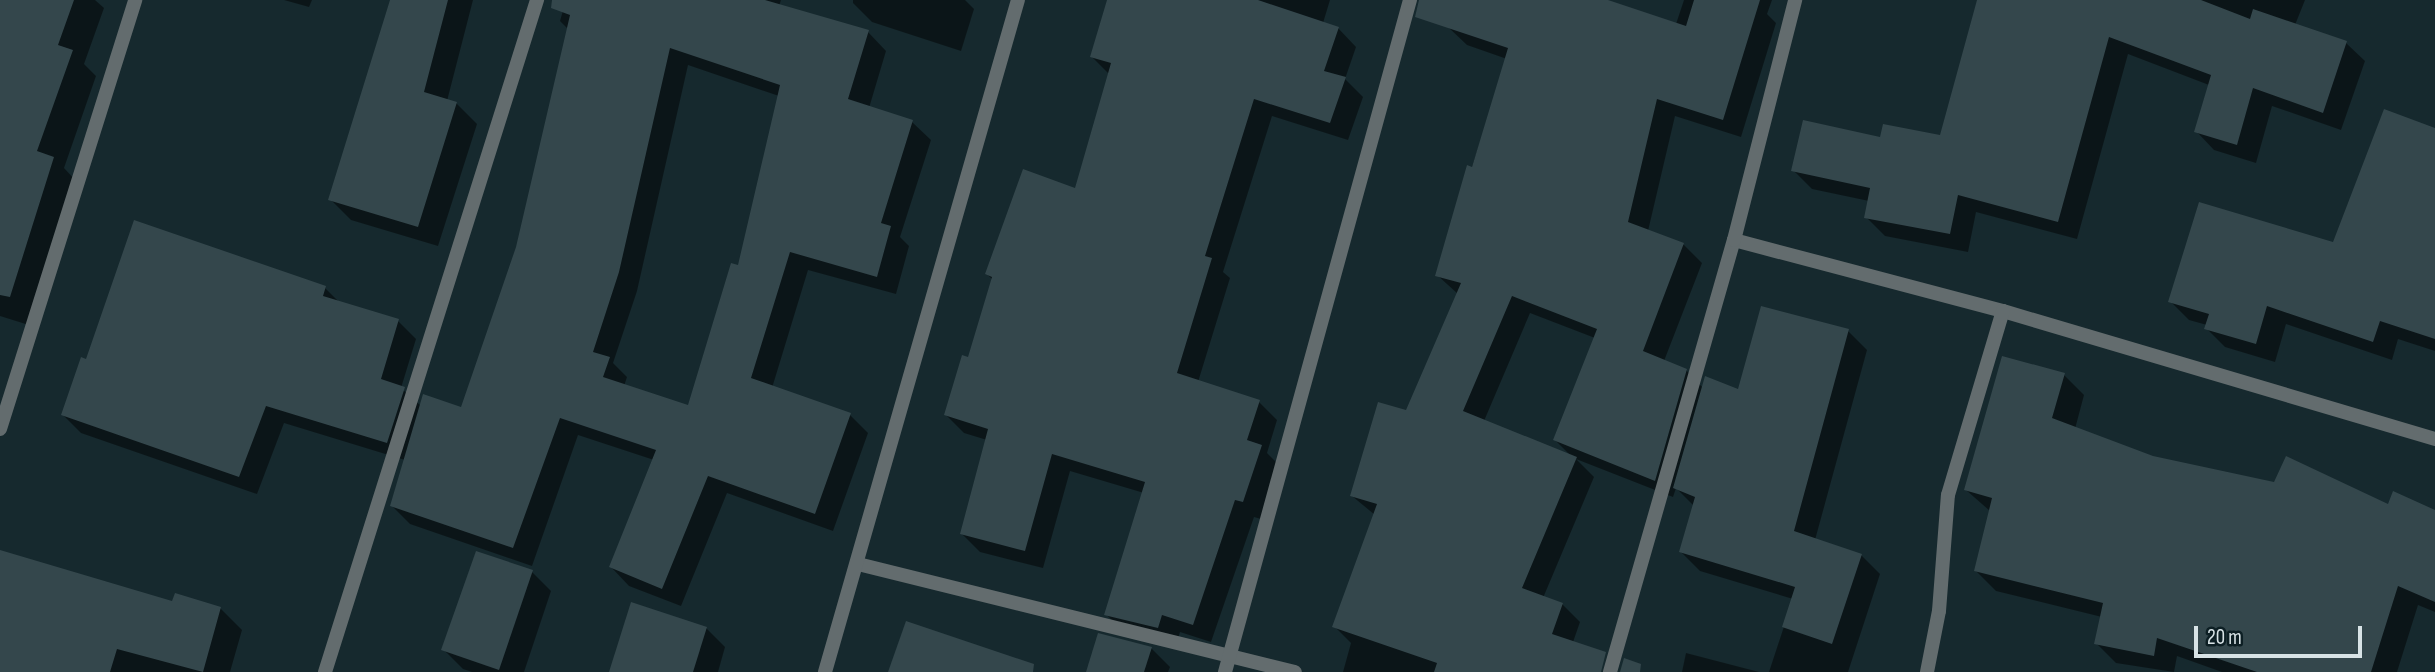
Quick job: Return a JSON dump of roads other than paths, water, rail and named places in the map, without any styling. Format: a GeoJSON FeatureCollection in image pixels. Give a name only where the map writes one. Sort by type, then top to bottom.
{"type":"FeatureCollection","features":[{"type":"Feature","properties":{"kind":"street"},"geometry":{"type":"LineString","coordinates":[[0,429],[135,0]]}},
{"type":"Feature","properties":{"kind":"street"},"geometry":{"type":"LineString","coordinates":[[325,672],[537,0]]}},
{"type":"Feature","properties":{"kind":"street"},"geometry":{"type":"LineString","coordinates":[[825,672],[1018,0]]}},
{"type":"Feature","properties":{"kind":"street"},"geometry":{"type":"LineString","coordinates":[[1225,672],[1410,0]]}},
{"type":"Feature","properties":{"kind":"street"},"geometry":{"type":"LineString","coordinates":[[1610,672],[1734,240],[1794,0]]}},
{"type":"Feature","properties":{"kind":"street"},"geometry":{"type":"LineString","coordinates":[[1734,240],[2003,311],[2435,439]]}},
{"type":"Feature","properties":{"kind":"street"},"geometry":{"type":"LineString","coordinates":[[1927,672],[1939,611],[1948,495],[2003,311]]}},
{"type":"Feature","properties":{"kind":"street"},"geometry":{"type":"LineString","coordinates":[[858,564],[1294,672]]}}]}
